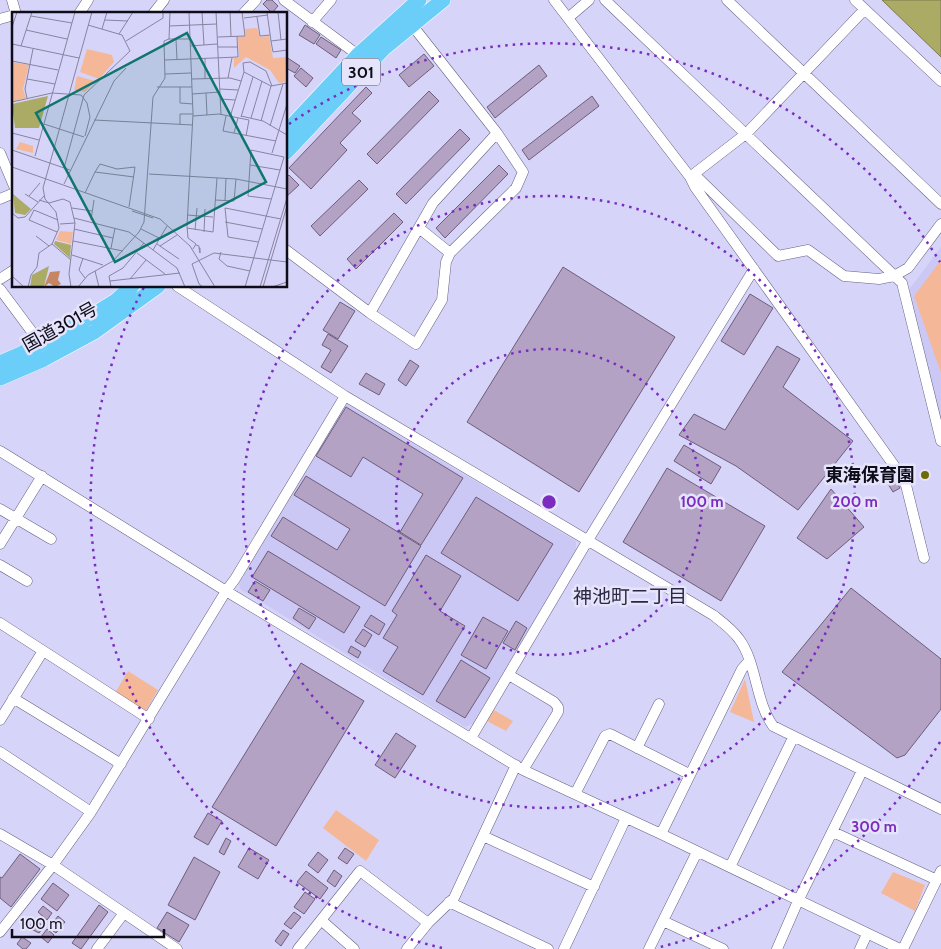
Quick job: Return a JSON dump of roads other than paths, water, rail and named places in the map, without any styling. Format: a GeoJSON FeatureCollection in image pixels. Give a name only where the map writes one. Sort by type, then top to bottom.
{"type":"FeatureCollection","features":[{"type":"Feature","properties":{"kind":"highway","name":"301"},"geometry":{"type":"LineString","coordinates":[[288,130],[358,55],[420,0]]}},
{"type":"Feature","properties":{"kind":"highway","name":"301"},"geometry":{"type":"LineString","coordinates":[[288,150],[383,49],[443,0]]}},
{"type":"Feature","properties":{"kind":"highway","name":"国道301号"},"geometry":{"type":"LineString","coordinates":[[0,363],[41,344],[118,300],[130,288]]}},
{"type":"Feature","properties":{"kind":"highway","name":"国道301号"},"geometry":{"type":"LineString","coordinates":[[0,378],[44,359],[94,332],[155,288]]}},
{"type":"Feature","properties":{"kind":"street"},"geometry":{"type":"LineString","coordinates":[[80,12],[88,0]]}},
{"type":"Feature","properties":{"kind":"street"},"geometry":{"type":"LineString","coordinates":[[155,12],[164,0]]}},
{"type":"Feature","properties":{"kind":"street"},"geometry":{"type":"LineString","coordinates":[[245,12],[256,0]]}},
{"type":"Feature","properties":{"kind":"street"},"geometry":{"type":"LineString","coordinates":[[284,0],[358,55]]}},
{"type":"Feature","properties":{"kind":"street"},"geometry":{"type":"LineString","coordinates":[[312,22],[331,0]]}},
{"type":"Feature","properties":{"kind":"street"},"geometry":{"type":"LineString","coordinates":[[554,0],[692,176],[778,256],[808,250],[844,276],[880,279],[894,276],[908,268],[941,224]]}},
{"type":"Feature","properties":{"kind":"street"},"geometry":{"type":"LineString","coordinates":[[568,18],[589,0]]}},
{"type":"Feature","properties":{"kind":"street"},"geometry":{"type":"LineString","coordinates":[[605,0],[747,133],[902,283],[941,441]]}},
{"type":"Feature","properties":{"kind":"street"},"geometry":{"type":"LineString","coordinates":[[728,0],[941,204]]}},
{"type":"Feature","properties":{"kind":"street"},"geometry":{"type":"LineString","coordinates":[[855,0],[941,81]]}},
{"type":"Feature","properties":{"kind":"street"},"geometry":{"type":"LineString","coordinates":[[692,176],[747,133],[864,10]]}},
{"type":"Feature","properties":{"kind":"street"},"geometry":{"type":"LineString","coordinates":[[0,20],[12,15]]}},
{"type":"Feature","properties":{"kind":"street"},"geometry":{"type":"LineString","coordinates":[[288,252],[370,313],[416,344],[442,300],[446,262],[450,253],[516,188],[520,181],[523,172],[497,133],[412,25]]}},
{"type":"Feature","properties":{"kind":"street"},"geometry":{"type":"LineString","coordinates":[[370,313],[433,203],[497,133]]}},
{"type":"Feature","properties":{"kind":"street"},"geometry":{"type":"LineString","coordinates":[[0,153],[12,181]]}},
{"type":"Feature","properties":{"kind":"street"},"geometry":{"type":"LineString","coordinates":[[692,176],[694,187],[893,464],[906,485],[924,558]]}},
{"type":"Feature","properties":{"kind":"street"},"geometry":{"type":"LineString","coordinates":[[0,199],[12,193]]}},
{"type":"Feature","properties":{"kind":"street"},"geometry":{"type":"LineString","coordinates":[[419,228],[450,253]]}},
{"type":"Feature","properties":{"kind":"street"},"geometry":{"type":"LineString","coordinates":[[470,738],[588,540],[754,269]]}},
{"type":"Feature","properties":{"kind":"street"},"geometry":{"type":"LineString","coordinates":[[0,279],[12,271]]}},
{"type":"Feature","properties":{"kind":"street"},"geometry":{"type":"LineString","coordinates":[[180,288],[345,396],[713,615],[740,640],[749,661],[767,718],[773,726],[793,738],[941,809]]}},
{"type":"Feature","properties":{"kind":"street"},"geometry":{"type":"LineString","coordinates":[[0,289],[41,344]]}},
{"type":"Feature","properties":{"kind":"street"},"geometry":{"type":"LineString","coordinates":[[0,932],[53,866],[91,812],[345,396]]}},
{"type":"Feature","properties":{"kind":"street"},"geometry":{"type":"LineString","coordinates":[[0,451],[226,591],[520,767],[867,934],[902,949],[939,876],[833,832]]}},
{"type":"Feature","properties":{"kind":"street"},"geometry":{"type":"LineString","coordinates":[[0,544],[42,476]]}},
{"type":"Feature","properties":{"kind":"street"},"geometry":{"type":"LineString","coordinates":[[0,509],[51,539]]}},
{"type":"Feature","properties":{"kind":"street"},"geometry":{"type":"LineString","coordinates":[[0,565],[27,581]]}},
{"type":"Feature","properties":{"kind":"street"},"geometry":{"type":"LineString","coordinates":[[0,623],[149,719]]}},
{"type":"Feature","properties":{"kind":"street"},"geometry":{"type":"LineString","coordinates":[[0,720],[43,651]]}},
{"type":"Feature","properties":{"kind":"street"},"geometry":{"type":"LineString","coordinates":[[661,834],[742,669],[749,661]]}},
{"type":"Feature","properties":{"kind":"street"},"geometry":{"type":"LineString","coordinates":[[411,947],[428,922],[454,898],[482,836],[520,767],[558,712],[558,707],[554,702],[508,675]]}},
{"type":"Feature","properties":{"kind":"street"},"geometry":{"type":"LineString","coordinates":[[13,698],[120,764]]}},
{"type":"Feature","properties":{"kind":"street"},"geometry":{"type":"LineString","coordinates":[[637,748],[659,704]]}},
{"type":"Feature","properties":{"kind":"street"},"geometry":{"type":"LineString","coordinates":[[575,794],[605,736],[610,734],[689,774]]}},
{"type":"Feature","properties":{"kind":"street"},"geometry":{"type":"LineString","coordinates":[[730,867],[793,738]]}},
{"type":"Feature","properties":{"kind":"street"},"geometry":{"type":"LineString","coordinates":[[0,752],[91,812]]}},
{"type":"Feature","properties":{"kind":"street"},"geometry":{"type":"LineString","coordinates":[[776,949],[862,770]]}},
{"type":"Feature","properties":{"kind":"street"},"geometry":{"type":"LineString","coordinates":[[564,949],[626,818]]}},
{"type":"Feature","properties":{"kind":"street"},"geometry":{"type":"LineString","coordinates":[[0,834],[53,866],[177,949]]}},
{"type":"Feature","properties":{"kind":"street"},"geometry":{"type":"LineString","coordinates":[[482,836],[594,887]]}},
{"type":"Feature","properties":{"kind":"street"},"geometry":{"type":"LineString","coordinates":[[650,949],[697,852]]}},
{"type":"Feature","properties":{"kind":"street"},"geometry":{"type":"LineString","coordinates":[[298,949],[360,871],[428,922]]}},
{"type":"Feature","properties":{"kind":"street"},"geometry":{"type":"LineString","coordinates":[[449,902],[528,945],[548,949]]}},
{"type":"Feature","properties":{"kind":"street"},"geometry":{"type":"LineString","coordinates":[[97,949],[124,913]]}},
{"type":"Feature","properties":{"kind":"street"},"geometry":{"type":"LineString","coordinates":[[321,920],[354,949]]}},
{"type":"Feature","properties":{"kind":"street"},"geometry":{"type":"LineString","coordinates":[[663,920],[723,949]]}},
{"type":"Feature","properties":{"kind":"street"},"geometry":{"type":"LineString","coordinates":[[860,949],[867,934]]}},
{"type":"Feature","properties":{"kind":"place","name":"東海保育園"},"geometry":{"type":"Point","coordinates":[925,475]}},
{"type":"Feature","properties":{"kind":"district","name":"神池町二丁目"},"geometry":{"type":"Point","coordinates":[630,596]}}]}
